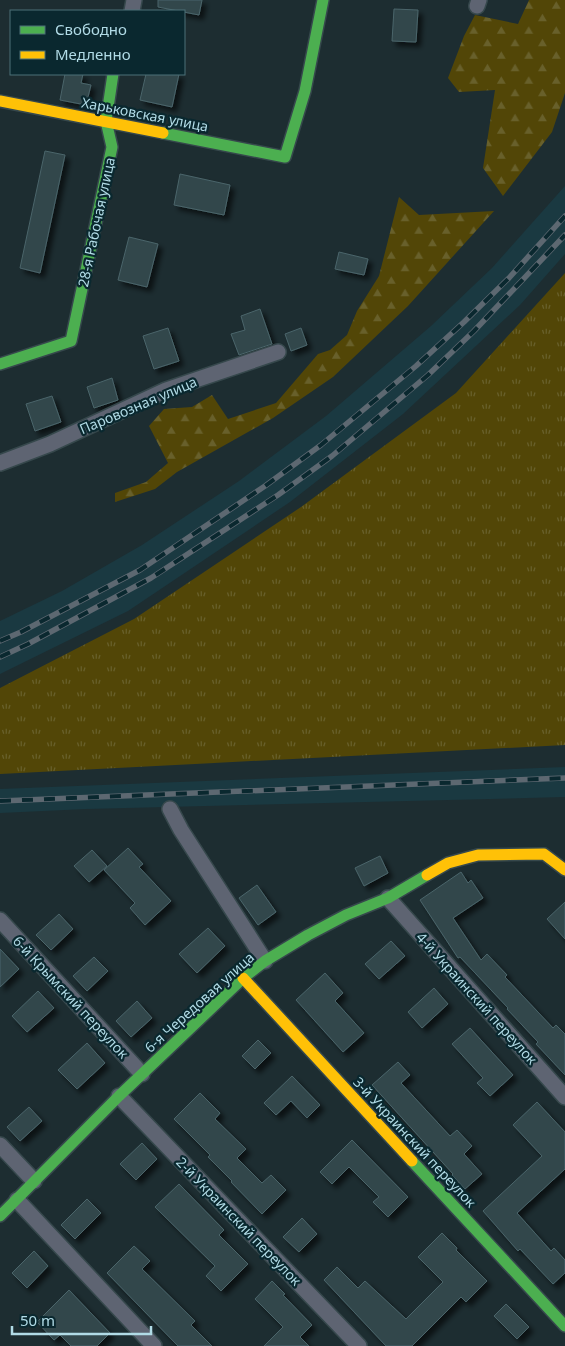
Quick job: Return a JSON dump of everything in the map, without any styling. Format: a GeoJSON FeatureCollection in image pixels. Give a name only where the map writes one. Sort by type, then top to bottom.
{"type":"FeatureCollection","features":[{"type":"Feature","properties":{"kind":"street","name":"Харьковская улица"},"geometry":{"type":"LineString","coordinates":[[0,101],[284,157],[304,91],[323,0]]}},
{"type":"Feature","properties":{"kind":"street","name":"28-я Рабочая улица"},"geometry":{"type":"LineString","coordinates":[[0,364],[71,341],[112,147],[106,122],[113,75]]}},
{"type":"Feature","properties":{"kind":"street","name":"Паровозная улица"},"geometry":{"type":"LineString","coordinates":[[0,462],[50,444],[166,390],[278,352]]}},
{"type":"Feature","properties":{"kind":"street"},"geometry":{"type":"LineString","coordinates":[[170,809],[181,830],[265,961]]}},
{"type":"Feature","properties":{"kind":"street","name":"6-я Чередовая улица"},"geometry":{"type":"LineString","coordinates":[[0,1216],[119,1096],[243,978],[265,961],[346,915],[388,898],[448,862],[478,854],[544,854],[565,870]]}},
{"type":"Feature","properties":{"kind":"street","name":"4-й Украинский переулок"},"geometry":{"type":"LineString","coordinates":[[388,898],[565,1097]]}},
{"type":"Feature","properties":{"kind":"street","name":"6-й Крымский переулок"},"geometry":{"type":"LineString","coordinates":[[0,920],[142,1074]]}},
{"type":"Feature","properties":{"kind":"street","name":"3-й Украинский переулок"},"geometry":{"type":"LineString","coordinates":[[243,978],[565,1326]]}},
{"type":"Feature","properties":{"kind":"street","name":"2-й Украинский переулок"},"geometry":{"type":"LineString","coordinates":[[119,1096],[359,1346]]}},
{"type":"Feature","properties":{"kind":"street"},"geometry":{"type":"LineString","coordinates":[[0,1145],[34,1181]]}},
{"type":"Feature","properties":{"kind":"street"},"geometry":{"type":"LineString","coordinates":[[17,1200],[154,1346]]}},
{"type":"Feature","properties":{"kind":"shaded area"},"geometry":{"type":"Polygon","coordinates":[[[565,186],[565,254],[520,305],[403,414],[290,502],[128,611],[0,674],[0,621],[62,591],[142,545],[239,481],[326,416],[431,326],[492,268],[565,186]]]}},
{"type":"Feature","properties":{"kind":"shaded area"},"geometry":{"type":"Polygon","coordinates":[[[565,767],[565,797],[86,809],[0,813],[0,789],[565,767]]]}},
{"type":"Feature","properties":{"kind":"green space"},"geometry":{"type":"Polygon","coordinates":[[[529,0],[565,0],[565,93],[552,132],[503,196],[483,168],[495,90],[459,92],[448,78],[464,36],[475,15],[518,24],[529,0]]]}},
{"type":"Feature","properties":{"kind":"green space"},"geometry":{"type":"Polygon","coordinates":[[[399,197],[419,215],[494,211],[408,306],[333,377],[273,418],[177,472],[155,489],[115,502],[115,493],[146,482],[168,463],[149,426],[164,409],[192,407],[212,395],[228,419],[276,403],[318,354],[330,350],[347,335],[357,311],[379,276],[399,197]]]}},
{"type":"Feature","properties":{"kind":"green space"},"geometry":{"type":"Polygon","coordinates":[[[565,273],[565,745],[0,774],[0,688],[134,619],[301,507],[456,393],[565,273]]]}},
{"type":"Feature","properties":{"kind":"building"},"geometry":{"type":"Polygon","coordinates":[[[158,0],[202,0],[199,15],[185,12],[185,10],[158,7],[158,0]]]}},
{"type":"Feature","properties":{"kind":"building"},"geometry":{"type":"Polygon","coordinates":[[[394,9],[418,10],[416,42],[392,41],[394,9]]]}},
{"type":"Feature","properties":{"kind":"building"},"geometry":{"type":"Polygon","coordinates":[[[65,75],[83,75],[81,83],[91,85],[86,105],[60,100],[65,75]]]}},
{"type":"Feature","properties":{"kind":"building"},"geometry":{"type":"Polygon","coordinates":[[[146,75],[179,75],[172,107],[140,100],[146,75]]]}},
{"type":"Feature","properties":{"kind":"building"},"geometry":{"type":"Polygon","coordinates":[[[45,151],[65,155],[40,273],[20,268],[45,151]]]}},
{"type":"Feature","properties":{"kind":"building"},"geometry":{"type":"Polygon","coordinates":[[[180,174],[230,185],[224,215],[174,205],[180,174]]]}},
{"type":"Feature","properties":{"kind":"building"},"geometry":{"type":"Polygon","coordinates":[[[129,237],[158,244],[147,287],[118,280],[129,237]]]}},
{"type":"Feature","properties":{"kind":"building"},"geometry":{"type":"Polygon","coordinates":[[[339,252],[368,259],[364,275],[335,269],[339,252]]]}},
{"type":"Feature","properties":{"kind":"building"},"geometry":{"type":"Polygon","coordinates":[[[260,309],[272,344],[239,355],[231,334],[245,330],[241,316],[260,309]]]}},
{"type":"Feature","properties":{"kind":"building"},"geometry":{"type":"Polygon","coordinates":[[[168,328],[179,361],[154,369],[143,336],[168,328]]]}},
{"type":"Feature","properties":{"kind":"building"},"geometry":{"type":"Polygon","coordinates":[[[301,328],[307,345],[291,351],[285,334],[301,328]]]}},
{"type":"Feature","properties":{"kind":"building"},"geometry":{"type":"Polygon","coordinates":[[[112,378],[118,400],[94,408],[87,387],[112,378]]]}},
{"type":"Feature","properties":{"kind":"building"},"geometry":{"type":"Polygon","coordinates":[[[52,396],[61,422],[35,431],[26,404],[52,396]]]}},
{"type":"Feature","properties":{"kind":"building"},"geometry":{"type":"Polygon","coordinates":[[[128,848],[143,864],[139,867],[171,901],[145,925],[130,908],[135,903],[104,870],[128,848]]]}},
{"type":"Feature","properties":{"kind":"building"},"geometry":{"type":"Polygon","coordinates":[[[92,850],[107,866],[89,882],[74,866],[92,850]]]}},
{"type":"Feature","properties":{"kind":"building"},"geometry":{"type":"Polygon","coordinates":[[[380,856],[388,873],[364,886],[355,868],[380,856]]]}},
{"type":"Feature","properties":{"kind":"building"},"geometry":{"type":"Polygon","coordinates":[[[461,872],[468,883],[471,880],[483,898],[453,918],[481,960],[487,954],[507,975],[505,977],[553,1028],[556,1025],[565,1034],[565,1075],[536,1044],[538,1042],[508,1008],[460,957],[458,958],[420,900],[461,872]]]}},
{"type":"Feature","properties":{"kind":"building"},"geometry":{"type":"Polygon","coordinates":[[[257,885],[276,912],[258,925],[239,898],[257,885]]]}},
{"type":"Feature","properties":{"kind":"building"},"geometry":{"type":"Polygon","coordinates":[[[565,902],[565,939],[547,919],[565,902]]]}},
{"type":"Feature","properties":{"kind":"building"},"geometry":{"type":"Polygon","coordinates":[[[59,914],[73,929],[51,950],[36,935],[59,914]]]}},
{"type":"Feature","properties":{"kind":"building"},"geometry":{"type":"Polygon","coordinates":[[[208,928],[225,946],[197,973],[179,954],[208,928]]]}},
{"type":"Feature","properties":{"kind":"building"},"geometry":{"type":"Polygon","coordinates":[[[391,941],[405,956],[379,979],[365,964],[391,941]]]}},
{"type":"Feature","properties":{"kind":"building"},"geometry":{"type":"Polygon","coordinates":[[[0,949],[19,969],[0,987],[0,949]]]}},
{"type":"Feature","properties":{"kind":"building"},"geometry":{"type":"Polygon","coordinates":[[[94,957],[108,971],[87,991],[73,976],[94,957]]]}},
{"type":"Feature","properties":{"kind":"building"},"geometry":{"type":"Polygon","coordinates":[[[325,973],[343,993],[335,1001],[364,1033],[343,1052],[296,1000],[325,973]]]}},
{"type":"Feature","properties":{"kind":"building"},"geometry":{"type":"Polygon","coordinates":[[[434,988],[448,1004],[422,1028],[408,1012],[434,988]]]}},
{"type":"Feature","properties":{"kind":"building"},"geometry":{"type":"Polygon","coordinates":[[[38,991],[54,1008],[27,1032],[12,1016],[38,991]]]}},
{"type":"Feature","properties":{"kind":"building"},"geometry":{"type":"Polygon","coordinates":[[[137,1001],[152,1018],[131,1037],[116,1021],[137,1001]]]}},
{"type":"Feature","properties":{"kind":"building"},"geometry":{"type":"Polygon","coordinates":[[[470,1028],[513,1075],[490,1096],[477,1083],[483,1078],[452,1044],[470,1028]]]}},
{"type":"Feature","properties":{"kind":"building"},"geometry":{"type":"Polygon","coordinates":[[[258,1040],[271,1053],[255,1069],[242,1056],[258,1040]]]}},
{"type":"Feature","properties":{"kind":"building"},"geometry":{"type":"Polygon","coordinates":[[[87,1043],[105,1063],[77,1089],[58,1070],[87,1043]]]}},
{"type":"Feature","properties":{"kind":"building"},"geometry":{"type":"Polygon","coordinates":[[[398,1062],[410,1075],[401,1083],[450,1136],[457,1130],[472,1146],[464,1154],[482,1174],[465,1189],[372,1085],[398,1062]]]}},
{"type":"Feature","properties":{"kind":"building"},"geometry":{"type":"Polygon","coordinates":[[[292,1076],[320,1105],[307,1118],[291,1101],[276,1115],[264,1103],[292,1076]]]}},
{"type":"Feature","properties":{"kind":"building"},"geometry":{"type":"Polygon","coordinates":[[[200,1093],[220,1113],[215,1119],[246,1149],[237,1158],[262,1183],[271,1175],[286,1190],[262,1214],[208,1157],[210,1155],[174,1119],[200,1093]]]}},
{"type":"Feature","properties":{"kind":"building"},"geometry":{"type":"Polygon","coordinates":[[[537,1102],[565,1132],[565,1169],[517,1213],[551,1251],[554,1248],[565,1260],[565,1273],[553,1284],[520,1249],[518,1251],[483,1211],[542,1156],[513,1125],[537,1102]]]}},
{"type":"Feature","properties":{"kind":"building"},"geometry":{"type":"Polygon","coordinates":[[[29,1107],[42,1121],[20,1141],[7,1127],[29,1107]]]}},
{"type":"Feature","properties":{"kind":"building"},"geometry":{"type":"Polygon","coordinates":[[[352,1140],[408,1197],[388,1217],[373,1202],[379,1197],[349,1167],[332,1184],[320,1172],[352,1140]]]}},
{"type":"Feature","properties":{"kind":"building"},"geometry":{"type":"Polygon","coordinates":[[[142,1143],[157,1159],[136,1180],[120,1164],[142,1143]]]}},
{"type":"Feature","properties":{"kind":"building"},"geometry":{"type":"Polygon","coordinates":[[[179,1184],[224,1230],[219,1235],[248,1264],[221,1291],[206,1276],[215,1266],[155,1207],[179,1184]]]}},
{"type":"Feature","properties":{"kind":"building"},"geometry":{"type":"Polygon","coordinates":[[[87,1199],[101,1213],[75,1239],[61,1225],[87,1199]]]}},
{"type":"Feature","properties":{"kind":"building"},"geometry":{"type":"Polygon","coordinates":[[[302,1218],[317,1234],[299,1252],[283,1237],[302,1218]]]}},
{"type":"Feature","properties":{"kind":"building"},"geometry":{"type":"Polygon","coordinates":[[[442,1233],[487,1281],[466,1302],[461,1297],[412,1346],[386,1346],[324,1280],[337,1267],[358,1288],[365,1281],[406,1319],[443,1282],[418,1257],[442,1233]]]}},
{"type":"Feature","properties":{"kind":"building"},"geometry":{"type":"Polygon","coordinates":[[[134,1246],[150,1261],[142,1269],[195,1321],[191,1325],[212,1346],[178,1346],[107,1273],[134,1246]]]}},
{"type":"Feature","properties":{"kind":"building"},"geometry":{"type":"Polygon","coordinates":[[[34,1251],[48,1266],[27,1288],[12,1273],[34,1251]]]}},
{"type":"Feature","properties":{"kind":"building"},"geometry":{"type":"Polygon","coordinates":[[[272,1281],[312,1325],[300,1337],[309,1346],[264,1346],[283,1327],[255,1299],[272,1281]]]}},
{"type":"Feature","properties":{"kind":"building"},"geometry":{"type":"Polygon","coordinates":[[[69,1290],[110,1333],[97,1346],[71,1346],[60,1335],[54,1340],[37,1322],[69,1290]]]}},
{"type":"Feature","properties":{"kind":"building"},"geometry":{"type":"Polygon","coordinates":[[[506,1304],[529,1327],[517,1339],[494,1316],[506,1304]]]}},
{"type":"Feature","properties":{"kind":"railway"},"geometry":{"type":"LineString","coordinates":[[0,641],[140,570],[265,486],[321,445],[416,366],[464,322],[509,278],[565,216]]}},
{"type":"Feature","properties":{"kind":"railway"},"geometry":{"type":"LineString","coordinates":[[0,657],[151,578],[278,495],[332,456],[428,375],[474,331],[565,235]]}},
{"type":"Feature","properties":{"kind":"railway"},"geometry":{"type":"LineString","coordinates":[[0,801],[565,778]]}},
{"type":"Feature","properties":{"kind":"traffic: fast"},"geometry":{"type":"LineString","coordinates":[[163,133],[285,157],[305,91],[323,0]]}},
{"type":"Feature","properties":{"kind":"traffic: fast"},"geometry":{"type":"LineString","coordinates":[[0,364],[71,341],[112,147],[106,121],[113,75]]}},
{"type":"Feature","properties":{"kind":"traffic: fast"},"geometry":{"type":"LineString","coordinates":[[0,1216],[119,1096],[243,978],[265,961],[308,935],[346,915],[388,898],[427,875]]}},
{"type":"Feature","properties":{"kind":"traffic: fast"},"geometry":{"type":"LineString","coordinates":[[412,1161],[565,1326]]}},
{"type":"Feature","properties":{"kind":"traffic: slow"},"geometry":{"type":"LineString","coordinates":[[0,101],[163,133]]}},
{"type":"Feature","properties":{"kind":"traffic: slow"},"geometry":{"type":"LineString","coordinates":[[427,875],[448,863],[478,855],[544,854],[565,870]]}},
{"type":"Feature","properties":{"kind":"traffic: slow"},"geometry":{"type":"LineString","coordinates":[[243,978],[412,1161]]}}]}
